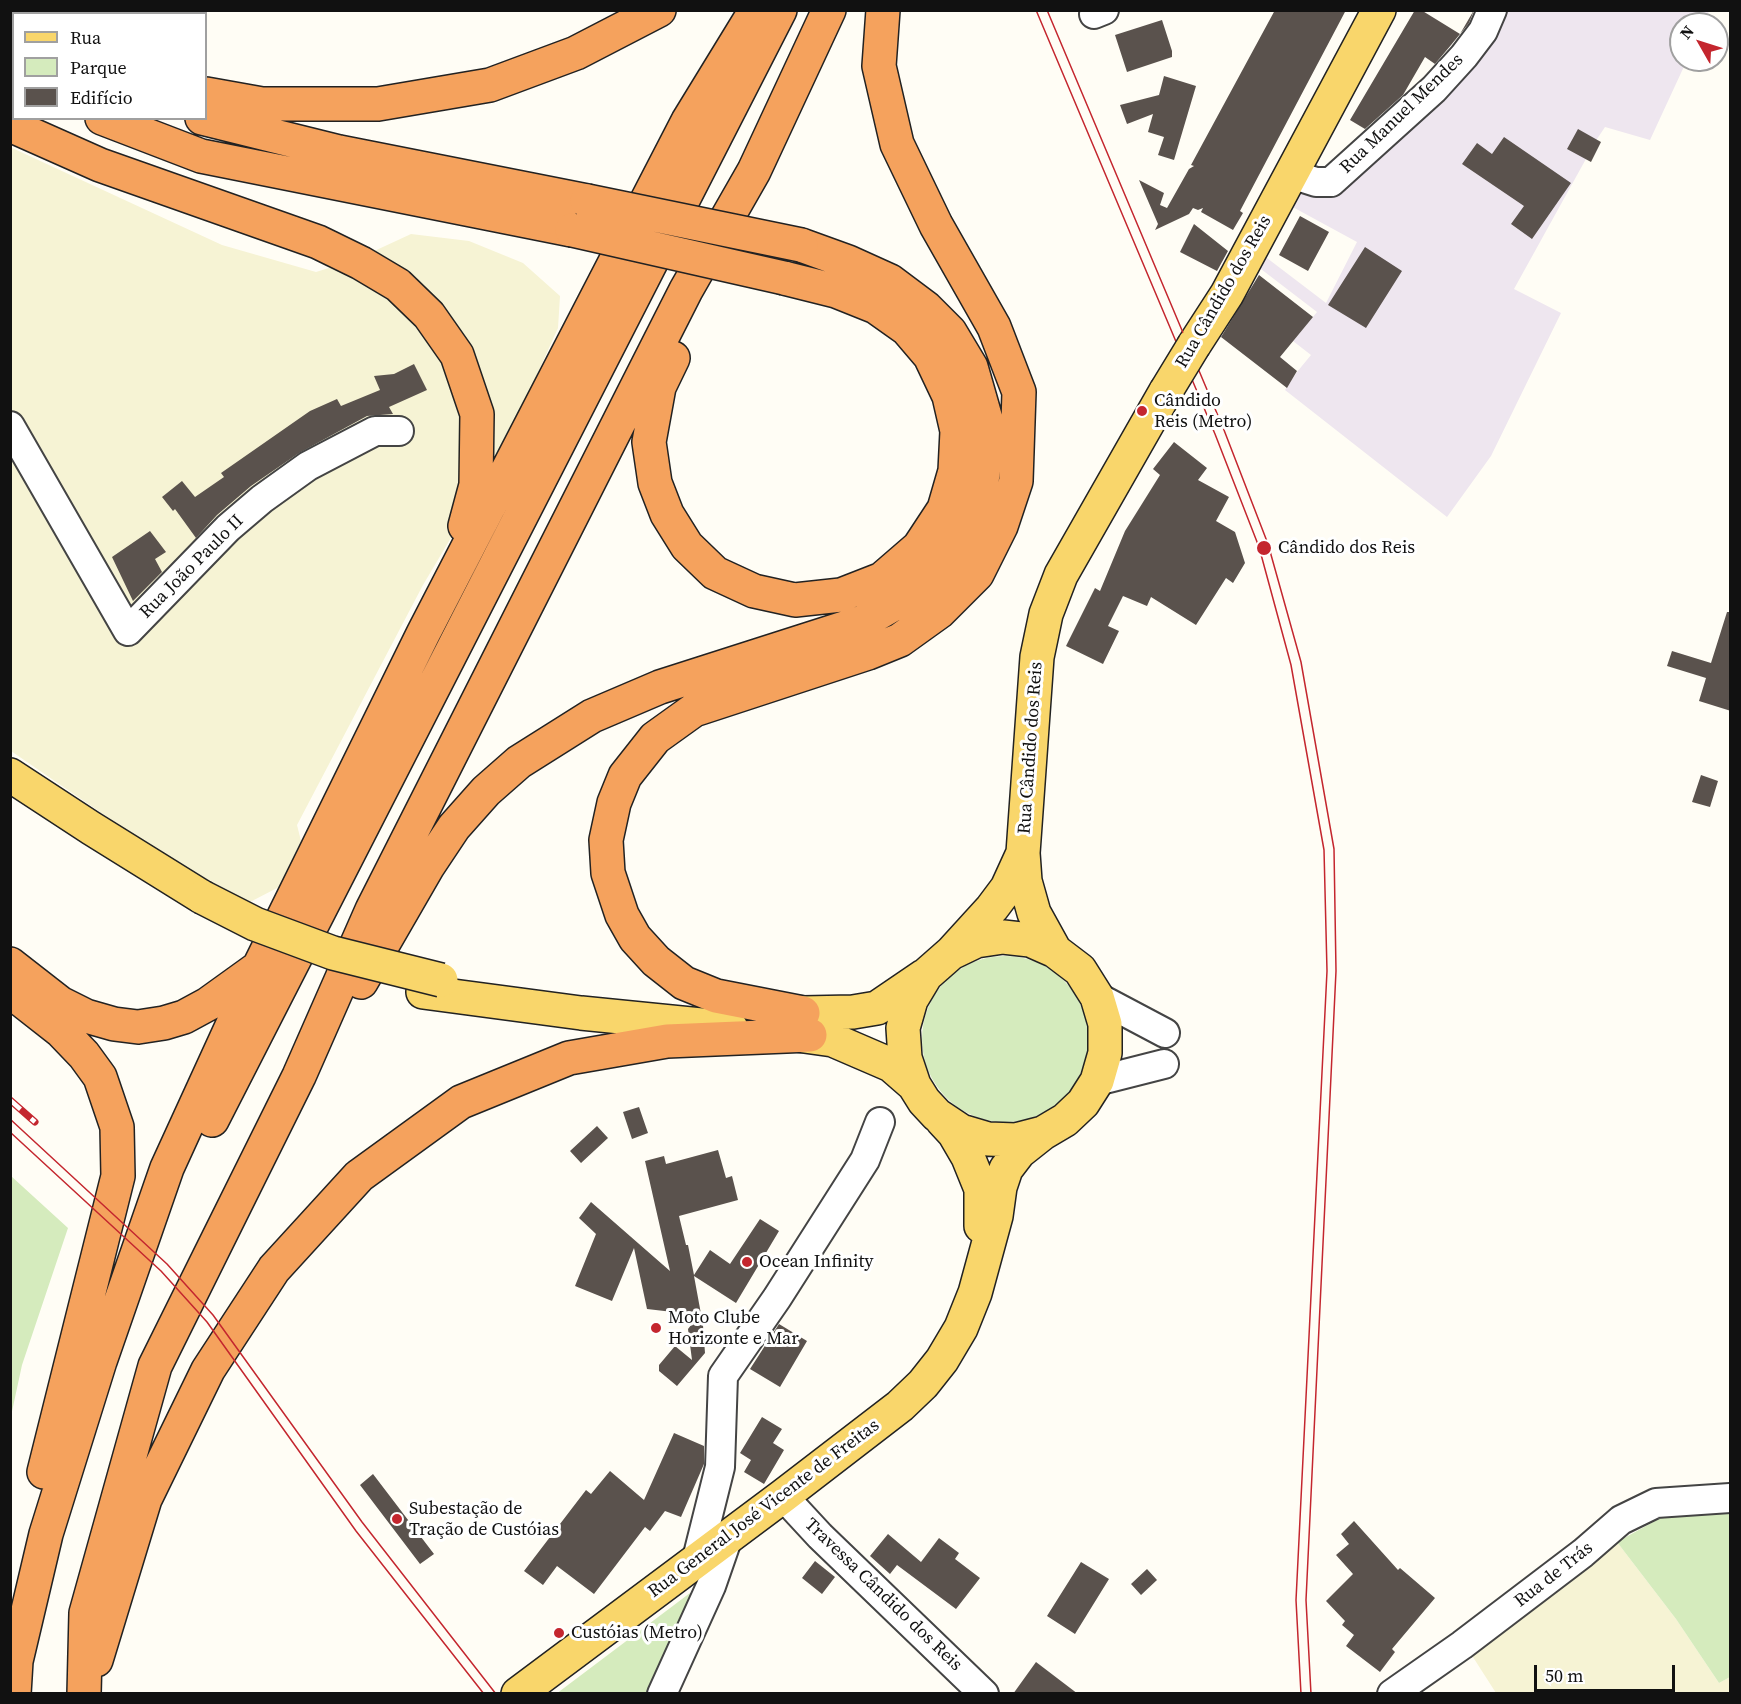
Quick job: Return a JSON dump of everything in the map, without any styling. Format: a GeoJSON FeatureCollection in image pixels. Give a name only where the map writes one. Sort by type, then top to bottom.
{"type":"FeatureCollection","features":[{"type":"Feature","properties":{"kind":"highway"},"geometry":{"type":"LineString","coordinates":[[207,94],[262,104],[378,104],[490,85],[576,53],[659,10]]}},
{"type":"Feature","properties":{"kind":"highway"},"geometry":{"type":"LineString","coordinates":[[16,1661],[46,1534],[100,1361],[167,1168],[259,967],[423,634],[688,121],[756,10]]}},
{"type":"Feature","properties":{"kind":"highway"},"geometry":{"type":"LineString","coordinates":[[100,1361],[185,1173],[780,10]]}},
{"type":"Feature","properties":{"kind":"highway"},"geometry":{"type":"LineString","coordinates":[[107,120],[201,156],[572,230],[717,263],[784,278],[836,291],[876,307],[907,329],[930,357],[949,396],[957,431],[955,471],[944,509],[919,547],[882,579],[841,595],[795,600],[754,591],[715,573],[687,546],[667,514],[655,483],[649,442],[659,387],[706,289],[717,263],[754,171],[829,10]]}},
{"type":"Feature","properties":{"kind":"highway"},"geometry":{"type":"LineString","coordinates":[[807,1024],[716,996],[684,983],[656,961],[635,938],[622,915],[608,873],[606,840],[614,803],[625,776],[655,738],[694,710],[868,653],[900,640],[939,612],[977,574],[1001,526],[1016,480],[1019,392],[994,327],[936,225],[897,144],[879,66],[883,10]]}},
{"type":"Feature","properties":{"kind":"highway"},"geometry":{"type":"LineString","coordinates":[[207,119],[339,152],[801,245],[848,262],[890,281],[926,308],[950,332],[971,367],[987,423],[983,475],[973,515],[949,558],[913,593],[863,622],[660,687],[592,716],[519,762],[486,791],[454,827],[428,866],[355,992],[299,1076]]}},
{"type":"Feature","properties":{"kind":"highway"},"geometry":{"type":"LineString","coordinates":[[10,125],[100,165],[318,242],[361,263],[398,285],[429,315],[457,355],[477,414],[476,485],[463,533],[423,634]]}},
{"type":"Feature","properties":{"kind":"highway"},"geometry":{"type":"LineString","coordinates":[[85,1694],[86,1613],[155,1366],[299,1076],[372,910],[686,290],[754,171]]}},
{"type":"Feature","properties":{"kind":"highway"},"geometry":{"type":"LineString","coordinates":[[801,245],[850,247],[898,266],[942,293],[965,316],[991,354],[1017,429]]}},
{"type":"Feature","properties":{"kind":"highway"},"geometry":{"type":"LineString","coordinates":[[10,964],[60,1003],[86,1016],[114,1024],[138,1027],[184,1017],[208,1004],[259,967]]}},
{"type":"Feature","properties":{"kind":"highway"},"geometry":{"type":"LineString","coordinates":[[10,991],[61,1031],[84,1055],[100,1077],[117,1127],[118,1150],[118,1176],[28,1535],[14,1694]]}},
{"type":"Feature","properties":{"kind":"highway"},"geometry":{"type":"LineString","coordinates":[[85,1694],[145,1499],[207,1370],[274,1269],[359,1176],[461,1102],[568,1058],[667,1041],[807,1024]]}},
{"type":"Feature","properties":{"kind":"main road","name":"Rua Cândido dos Reis"},"geometry":{"type":"LineString","coordinates":[[1055,951],[1034,913],[1025,881],[1023,853],[1037,657],[1046,614],[1061,575],[1166,391],[1227,294],[1379,10]]}},
{"type":"Feature","properties":{"kind":"main road"},"geometry":{"type":"LineString","coordinates":[[10,774],[249,938],[328,968],[581,1013],[807,1024],[877,1008],[926,975]]}},
{"type":"Feature","properties":{"kind":"main road"},"geometry":{"type":"LineString","coordinates":[[10,795],[84,843],[200,904]]}},
{"type":"Feature","properties":{"kind":"main road","name":"Rua Cândido dos Reis"},"geometry":{"type":"LineString","coordinates":[[951,952],[976,942],[1003,937],[1030,940],[1055,951],[1080,970],[1097,997],[1105,1024],[1105,1053],[1097,1081],[1083,1102],[1065,1120],[1043,1133],[1016,1140],[988,1139],[961,1131],[937,1115],[924,1101],[914,1085],[905,1058],[903,1028],[911,1000],[926,975],[951,952],[1007,888],[1023,853]]}},
{"type":"Feature","properties":{"kind":"main road"},"geometry":{"type":"LineString","coordinates":[[807,1024],[833,1040],[891,1065],[914,1085]]}},
{"type":"Feature","properties":{"kind":"main road"},"geometry":{"type":"LineString","coordinates":[[937,1115],[954,1133],[968,1157],[981,1189],[981,1221],[975,1293]]}},
{"type":"Feature","properties":{"kind":"main road"},"geometry":{"type":"LineString","coordinates":[[975,1293],[1006,1169],[1019,1152],[1043,1133]]}},
{"type":"Feature","properties":{"kind":"main road","name":"Rua General José Vicente de Freitas"},"geometry":{"type":"LineString","coordinates":[[518,1694],[900,1406],[923,1384],[942,1360],[957,1336],[975,1293]]}},
{"type":"Feature","properties":{"kind":"street","name":"Rua Manuel Mendes"},"geometry":{"type":"LineString","coordinates":[[1291,174],[1316,182],[1331,182],[1434,89],[1483,31],[1492,10]]}},
{"type":"Feature","properties":{"kind":"street","name":"Rua João Paulo II"},"geometry":{"type":"LineString","coordinates":[[10,426],[128,631],[228,528],[262,499],[308,466],[375,431],[399,432]]}},
{"type":"Feature","properties":{"kind":"street"},"geometry":{"type":"LineString","coordinates":[[1097,997],[1165,1033]]}},
{"type":"Feature","properties":{"kind":"street"},"geometry":{"type":"LineString","coordinates":[[1097,1081],[1164,1064]]}},
{"type":"Feature","properties":{"kind":"street"},"geometry":{"type":"LineString","coordinates":[[698,1559],[720,1467],[723,1376],[777,1298],[865,1160],[880,1122]]}},
{"type":"Feature","properties":{"kind":"street","name":"Travessa Cândido dos Reis"},"geometry":{"type":"LineString","coordinates":[[783,1496],[820,1536],[984,1694]]}},
{"type":"Feature","properties":{"kind":"street","name":"Rua de Trás"},"geometry":{"type":"LineString","coordinates":[[1392,1694],[1462,1645],[1621,1520],[1656,1503],[1731,1498]]}},
{"type":"Feature","properties":{"kind":"street"},"geometry":{"type":"LineString","coordinates":[[662,1694],[711,1586],[728,1537]]}},
{"type":"Feature","properties":{"kind":"shaded area"},"geometry":{"type":"Polygon","coordinates":[[[1501,11],[1709,11],[1669,12],[1669,72],[1681,72],[1650,140],[1605,127],[1514,289],[1561,313],[1491,456],[1447,517],[1285,390],[1311,355],[1293,341],[1317,312],[1257,266],[1263,255],[1326,303],[1357,242],[1289,205],[1292,198],[1501,11]]]}},
{"type":"Feature","properties":{"kind":"shaded area"},"geometry":{"type":"Polygon","coordinates":[[[10,147],[222,245],[316,272],[357,259],[411,234],[469,241],[523,263],[560,296],[558,328],[503,450],[423,585],[297,825],[301,841],[279,887],[250,902],[205,884],[11,751],[10,147]]]}},
{"type":"Feature","properties":{"kind":"shaded area"},"geometry":{"type":"Polygon","coordinates":[[[1617,1542],[1676,1619],[1719,1683],[1730,1677],[1730,1693],[1496,1693],[1471,1654],[1617,1542]]]}},
{"type":"Feature","properties":{"kind":"green space"},"geometry":{"type":"Polygon","coordinates":[[[1005,956],[1037,963],[1051,970],[1063,981],[1074,993],[1081,1007],[1088,1039],[1081,1071],[1074,1085],[1063,1097],[1051,1108],[1037,1115],[1005,1122],[973,1115],[959,1108],[947,1097],[936,1085],[929,1071],[922,1039],[929,1007],[936,993],[947,981],[959,970],[973,963],[1005,956]]]}},
{"type":"Feature","properties":{"kind":"green space"},"geometry":{"type":"Polygon","coordinates":[[[11,1176],[68,1228],[22,1365],[11,1416],[11,1176]]]}},
{"type":"Feature","properties":{"kind":"green space"},"geometry":{"type":"Polygon","coordinates":[[[1730,1509],[1730,1677],[1719,1683],[1676,1619],[1617,1542],[1673,1511],[1730,1509]]]}},
{"type":"Feature","properties":{"kind":"green space"},"geometry":{"type":"Polygon","coordinates":[[[690,1593],[697,1597],[652,1693],[556,1694],[690,1593]]]}},
{"type":"Feature","properties":{"kind":"building"},"geometry":{"type":"Polygon","coordinates":[[[1275,10],[1346,10],[1240,211],[1243,213],[1233,230],[1201,212],[1203,208],[1198,210],[1193,208],[1189,214],[1155,230],[1158,224],[1139,180],[1164,193],[1160,205],[1167,208],[1189,169],[1194,166],[1191,165],[1275,10]]]}},
{"type":"Feature","properties":{"kind":"building"},"geometry":{"type":"Polygon","coordinates":[[[1415,10],[1421,10],[1460,34],[1435,64],[1425,57],[1403,95],[1365,129],[1350,120],[1415,10]]]}},
{"type":"Feature","properties":{"kind":"building"},"geometry":{"type":"Polygon","coordinates":[[[1474,10],[1469,23],[1460,34],[1474,10]]]}},
{"type":"Feature","properties":{"kind":"building"},"geometry":{"type":"Polygon","coordinates":[[[1162,20],[1172,57],[1127,72],[1115,35],[1162,20]]]}},
{"type":"Feature","properties":{"kind":"building"},"geometry":{"type":"Polygon","coordinates":[[[1164,76],[1196,86],[1174,160],[1158,155],[1164,137],[1148,132],[1153,114],[1127,124],[1120,105],[1159,95],[1164,76]]]}},
{"type":"Feature","properties":{"kind":"building"},"geometry":{"type":"Polygon","coordinates":[[[1578,129],[1601,142],[1591,162],[1567,149],[1578,129]]]}},
{"type":"Feature","properties":{"kind":"building"},"geometry":{"type":"Polygon","coordinates":[[[1504,137],[1571,183],[1532,239],[1511,224],[1524,206],[1462,164],[1477,143],[1492,154],[1504,137]]]}},
{"type":"Feature","properties":{"kind":"building"},"geometry":{"type":"Polygon","coordinates":[[[1300,216],[1329,232],[1308,271],[1279,255],[1300,216]]]}},
{"type":"Feature","properties":{"kind":"building"},"geometry":{"type":"Polygon","coordinates":[[[1194,224],[1228,251],[1217,271],[1180,252],[1194,224]]]}},
{"type":"Feature","properties":{"kind":"building"},"geometry":{"type":"Polygon","coordinates":[[[1365,247],[1402,271],[1366,328],[1328,305],[1365,247]]]}},
{"type":"Feature","properties":{"kind":"building"},"geometry":{"type":"Polygon","coordinates":[[[1259,275],[1313,317],[1280,357],[1297,371],[1287,388],[1221,337],[1259,275]]]}},
{"type":"Feature","properties":{"kind":"building"},"geometry":{"type":"Polygon","coordinates":[[[414,364],[427,390],[389,407],[393,414],[367,416],[299,453],[251,486],[217,515],[196,538],[175,509],[173,511],[162,497],[182,481],[195,497],[224,477],[221,473],[310,411],[337,399],[341,406],[380,390],[374,376],[394,374],[414,364]]]}},
{"type":"Feature","properties":{"kind":"building"},"geometry":{"type":"Polygon","coordinates":[[[1174,442],[1207,468],[1198,480],[1229,497],[1216,521],[1235,532],[1245,563],[1233,583],[1226,578],[1196,625],[1151,597],[1147,606],[1123,596],[1108,626],[1119,631],[1103,664],[1066,646],[1095,588],[1100,591],[1125,531],[1160,475],[1153,469],[1174,442]]]}},
{"type":"Feature","properties":{"kind":"building"},"geometry":{"type":"Polygon","coordinates":[[[150,531],[166,552],[155,559],[162,572],[133,601],[112,557],[150,531]]]}},
{"type":"Feature","properties":{"kind":"building"},"geometry":{"type":"Polygon","coordinates":[[[1727,612],[1731,612],[1731,711],[1699,701],[1706,678],[1667,666],[1672,651],[1711,663],[1727,612]]]}},
{"type":"Feature","properties":{"kind":"building"},"geometry":{"type":"Polygon","coordinates":[[[1701,775],[1718,781],[1710,807],[1692,802],[1701,775]]]}},
{"type":"Feature","properties":{"kind":"building"},"geometry":{"type":"Polygon","coordinates":[[[639,1107],[648,1133],[632,1139],[623,1112],[639,1107]]]}},
{"type":"Feature","properties":{"kind":"building"},"geometry":{"type":"Polygon","coordinates":[[[597,1126],[608,1138],[581,1163],[570,1151],[597,1126]]]}},
{"type":"Feature","properties":{"kind":"building"},"geometry":{"type":"Polygon","coordinates":[[[718,1150],[726,1178],[732,1176],[738,1200],[679,1216],[694,1275],[710,1250],[730,1264],[760,1219],[779,1231],[736,1303],[694,1276],[701,1314],[702,1312],[705,1353],[677,1386],[659,1371],[659,1365],[675,1346],[692,1360],[688,1329],[699,1315],[647,1309],[634,1248],[612,1301],[575,1286],[596,1234],[579,1218],[591,1202],[670,1271],[645,1161],[664,1156],[666,1164],[718,1150]]]}},
{"type":"Feature","properties":{"kind":"building"},"geometry":{"type":"Polygon","coordinates":[[[779,1324],[807,1341],[780,1387],[750,1369],[779,1324]]]}},
{"type":"Feature","properties":{"kind":"building"},"geometry":{"type":"Polygon","coordinates":[[[762,1417],[782,1429],[773,1443],[784,1450],[764,1484],[744,1472],[751,1460],[740,1453],[762,1417]]]}},
{"type":"Feature","properties":{"kind":"building"},"geometry":{"type":"Polygon","coordinates":[[[674,1433],[704,1446],[704,1464],[681,1517],[665,1511],[650,1531],[645,1527],[594,1594],[557,1566],[543,1585],[524,1571],[586,1490],[591,1494],[610,1471],[644,1500],[674,1433]]]}},
{"type":"Feature","properties":{"kind":"building","name":"Subestação de Tração de Custóias"},"geometry":{"type":"Polygon","coordinates":[[[373,1474],[434,1554],[420,1564],[360,1485],[373,1474]]]}},
{"type":"Feature","properties":{"kind":"building"},"geometry":{"type":"Polygon","coordinates":[[[1354,1521],[1398,1570],[1400,1568],[1435,1598],[1392,1649],[1395,1652],[1380,1672],[1346,1646],[1354,1635],[1342,1625],[1345,1621],[1326,1601],[1353,1574],[1336,1555],[1349,1544],[1341,1534],[1354,1521]]]}},
{"type":"Feature","properties":{"kind":"building"},"geometry":{"type":"Polygon","coordinates":[[[888,1534],[921,1562],[939,1538],[959,1553],[955,1559],[980,1578],[956,1609],[897,1565],[890,1574],[870,1556],[888,1534]]]}},
{"type":"Feature","properties":{"kind":"building"},"geometry":{"type":"Polygon","coordinates":[[[815,1561],[835,1577],[822,1594],[802,1578],[815,1561]]]}},
{"type":"Feature","properties":{"kind":"building"},"geometry":{"type":"Polygon","coordinates":[[[1081,1562],[1109,1579],[1075,1634],[1047,1616],[1081,1562]]]}},
{"type":"Feature","properties":{"kind":"building"},"geometry":{"type":"Polygon","coordinates":[[[1147,1569],[1157,1580],[1141,1595],[1131,1584],[1147,1569]]]}},
{"type":"Feature","properties":{"kind":"building"},"geometry":{"type":"Polygon","coordinates":[[[1036,1662],[1078,1694],[1013,1694],[1036,1662]]]}},
{"type":"Feature","properties":{"kind":"tram line"},"geometry":{"type":"LineString","coordinates":[[1036,10],[1215,434],[1259,547],[1291,665],[1324,850],[1327,971],[1296,1600],[1301,1694]]}},
{"type":"Feature","properties":{"kind":"tram line"},"geometry":{"type":"LineString","coordinates":[[1047,10],[1224,430],[1268,544],[1301,662],[1334,849],[1336,971],[1306,1600],[1311,1694]]}},
{"type":"Feature","properties":{"kind":"tram line"},"geometry":{"type":"LineString","coordinates":[[10,1119],[167,1264],[213,1315],[362,1522],[496,1694]]}},
{"type":"Feature","properties":{"kind":"tram line"},"geometry":{"type":"LineString","coordinates":[[10,1132],[161,1271],[207,1322],[356,1531],[484,1694]]}},
{"type":"Feature","properties":{"kind":"railway"},"geometry":{"type":"LineString","coordinates":[[10,1100],[35,1122]]}},
{"type":"Feature","properties":{"kind":"place","name":"Cândido Reis (Metro)"},"geometry":{"type":"Point","coordinates":[1142,411]}},
{"type":"Feature","properties":{"kind":"place","name":"Cândido dos Reis"},"geometry":{"type":"Point","coordinates":[1264,548]}},
{"type":"Feature","properties":{"kind":"place","name":"Ocean Infinity"},"geometry":{"type":"Point","coordinates":[747,1262]}},
{"type":"Feature","properties":{"kind":"place","name":"Moto Clube Horizonte e Mar"},"geometry":{"type":"Point","coordinates":[656,1328]}},
{"type":"Feature","properties":{"kind":"place","name":"Subestação de Tração de Custóias"},"geometry":{"type":"Point","coordinates":[397,1519]}},
{"type":"Feature","properties":{"kind":"place","name":"Custóias (Metro)"},"geometry":{"type":"Point","coordinates":[559,1633]}}]}
